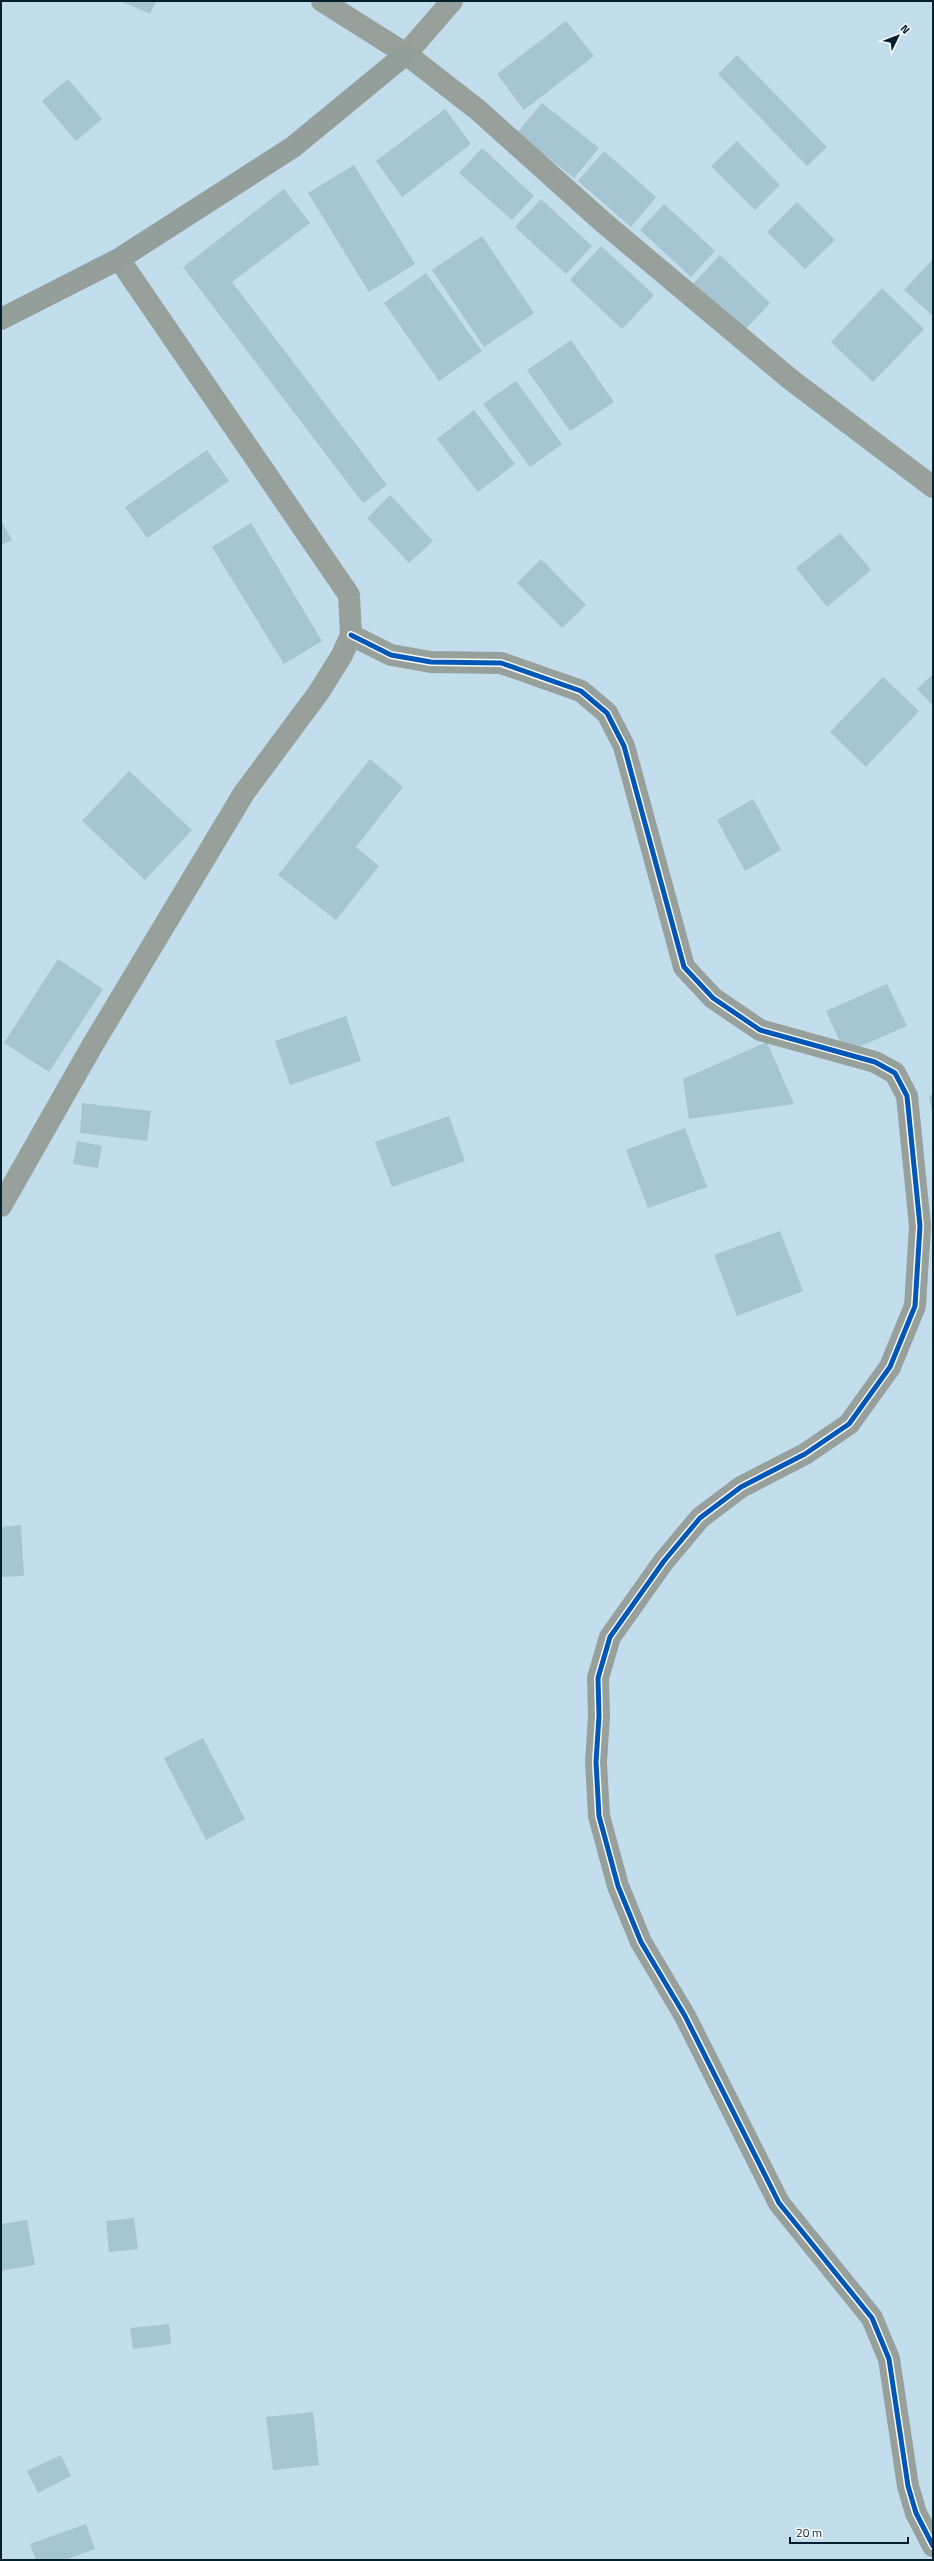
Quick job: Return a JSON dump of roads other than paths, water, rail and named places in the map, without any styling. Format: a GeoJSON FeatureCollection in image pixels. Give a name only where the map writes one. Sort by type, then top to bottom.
{"type":"FeatureCollection","features":[{"type":"Feature","properties":{"kind":"main road"},"geometry":{"type":"LineString","coordinates":[[1,319],[119,259],[293,147],[406,54]]}},
{"type":"Feature","properties":{"kind":"street"},"geometry":{"type":"LineString","coordinates":[[322,1],[406,54],[478,110],[604,223],[790,379],[933,487]]}},
{"type":"Feature","properties":{"kind":"street"},"geometry":{"type":"LineString","coordinates":[[406,54],[452,1]]}},
{"type":"Feature","properties":{"kind":"street"},"geometry":{"type":"LineString","coordinates":[[1,1206],[92,1046],[244,793],[319,692],[351,636],[349,595],[119,259]]}},
{"type":"Feature","properties":{"kind":"street"},"geometry":{"type":"LineString","coordinates":[[351,636],[391,655],[431,662],[501,663],[541,675],[581,691],[607,713],[624,746],[684,967],[713,998],[760,1030],[875,1062],[895,1074],[907,1096],[920,1234],[915,1306],[890,1367],[848,1424],[805,1454],[741,1487],[706,1513],[664,1561],[610,1637],[598,1678],[599,1716],[596,1762],[598,1816],[618,1886],[641,1942],[685,2016],[779,2203],[872,2318],[889,2359],[908,2486],[916,2513],[933,2546]]}}]}
